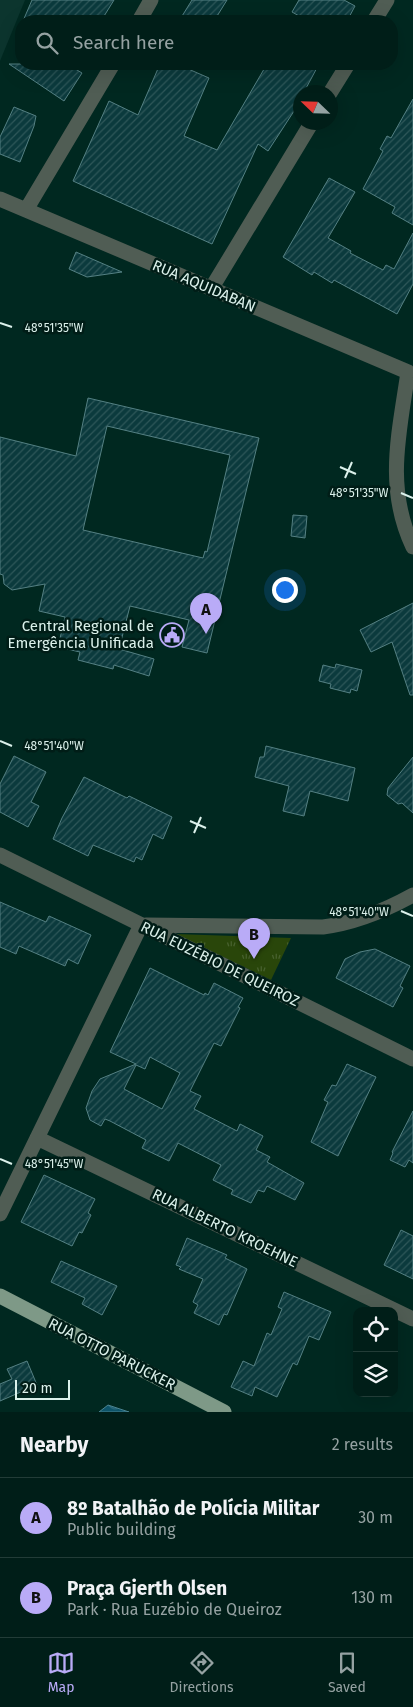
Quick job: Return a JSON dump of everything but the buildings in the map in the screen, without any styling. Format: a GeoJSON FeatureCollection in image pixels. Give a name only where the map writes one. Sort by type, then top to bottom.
{"type":"FeatureCollection","features":[{"type":"Feature","properties":{"kind":"main road","name":"RUA OTTO PARUCKER"},"geometry":{"type":"LineString","coordinates":[[0,1296],[224,1412]]}},
{"type":"Feature","properties":{"kind":"street"},"geometry":{"type":"LineString","coordinates":[[143,15],[152,0]]}},
{"type":"Feature","properties":{"kind":"street"},"geometry":{"type":"LineString","coordinates":[[378,15],[387,0]]}},
{"type":"Feature","properties":{"kind":"street"},"geometry":{"type":"LineString","coordinates":[[26,210],[110,70]]}},
{"type":"Feature","properties":{"kind":"street"},"geometry":{"type":"LineString","coordinates":[[335,85],[344,70]]}},
{"type":"Feature","properties":{"kind":"street"},"geometry":{"type":"LineString","coordinates":[[211,289],[307,130]]}},
{"type":"Feature","properties":{"kind":"street","name":"RUA AQUIDABAN"},"geometry":{"type":"LineString","coordinates":[[0,199],[411,372]]}},
{"type":"Feature","properties":{"kind":"street"},"geometry":{"type":"LineString","coordinates":[[411,372],[398,444],[396,469],[401,517],[413,547]]}},
{"type":"Feature","properties":{"kind":"street","name":"RUA EUZÉBIO DE QUEIROZ"},"geometry":{"type":"LineString","coordinates":[[0,855],[413,1059]]}},
{"type":"Feature","properties":{"kind":"street"},"geometry":{"type":"LineString","coordinates":[[0,1214],[141,925],[323,926],[351,922],[413,895]]}},
{"type":"Feature","properties":{"kind":"street","name":"RUA ALBERTO KROEHNE"},"geometry":{"type":"LineString","coordinates":[[37,1138],[413,1319]]}},
{"type":"Feature","properties":{"kind":"shaded area"},"geometry":{"type":"Polygon","coordinates":[[[0,0],[25,0],[19,15],[15,15],[15,24],[0,61],[0,0]]]}},
{"type":"Feature","properties":{"kind":"green space"},"geometry":{"type":"Polygon","coordinates":[[[175,934],[291,938],[271,980],[175,934]]]}},
{"type":"Feature","properties":{"kind":"water"},"geometry":{"type":"Polygon","coordinates":[[[108,1405],[129,1412],[99,1412],[108,1405]]]}},
{"type":"Feature","properties":{"kind":"place","name":"8º Batalhão de Polícia Militar"},"geometry":{"type":"Point","coordinates":[206,634]}},
{"type":"Feature","properties":{"kind":"place","name":"Central Regional de Emergência Unificada"},"geometry":{"type":"Point","coordinates":[172,635]}},
{"type":"Feature","properties":{"kind":"place","name":"Praça Gjerth Olsen"},"geometry":{"type":"Point","coordinates":[254,959]}}]}
